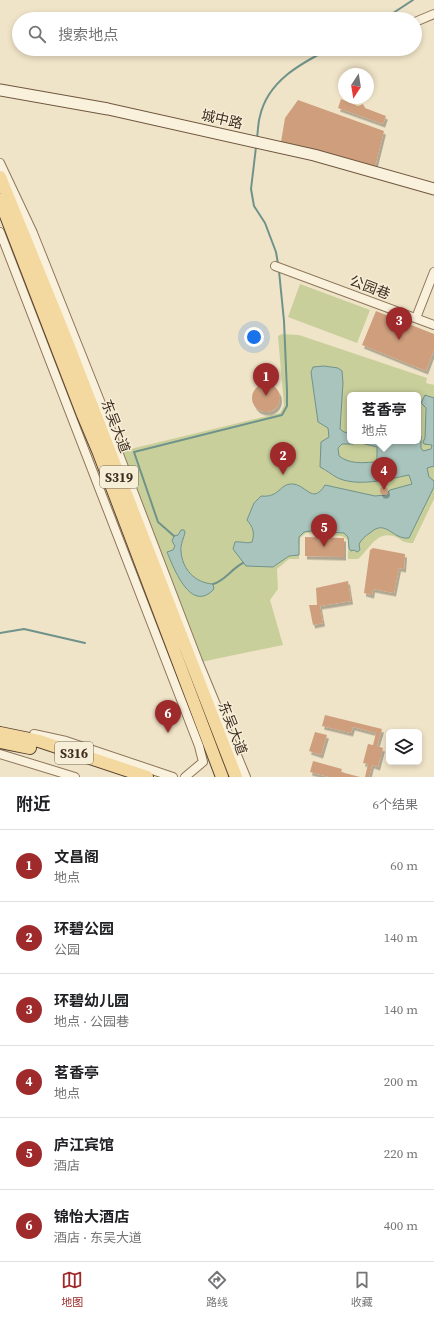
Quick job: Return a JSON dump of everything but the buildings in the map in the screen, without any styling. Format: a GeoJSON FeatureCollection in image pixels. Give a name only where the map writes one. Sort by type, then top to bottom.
{"type":"FeatureCollection","features":[{"type":"Feature","properties":{"kind":"main road","name":"东吴大道"},"geometry":{"type":"LineString","coordinates":[[3,179],[236,777]]}},
{"type":"Feature","properties":{"kind":"main road","name":"东吴大道"},"geometry":{"type":"LineString","coordinates":[[0,200],[99,453],[222,777]]}},
{"type":"Feature","properties":{"kind":"main road","name":"S316"},"geometry":{"type":"LineString","coordinates":[[0,733],[38,741],[147,777]]}},
{"type":"Feature","properties":{"kind":"main road","name":"S316"},"geometry":{"type":"LineString","coordinates":[[0,742],[40,750],[120,777]]}},
{"type":"Feature","properties":{"kind":"street"},"geometry":{"type":"LineString","coordinates":[[422,19],[434,14]]}},
{"type":"Feature","properties":{"kind":"street","name":"城中路"},"geometry":{"type":"LineString","coordinates":[[0,90],[108,109],[257,142],[314,155],[434,188]]}},
{"type":"Feature","properties":{"kind":"street"},"geometry":{"type":"LineString","coordinates":[[0,163],[3,179],[34,233],[108,421],[117,449],[198,662],[246,777]]}},
{"type":"Feature","properties":{"kind":"street"},"geometry":{"type":"LineString","coordinates":[[0,232],[199,746],[203,762],[185,777]]}},
{"type":"Feature","properties":{"kind":"street","name":"公园巷"},"geometry":{"type":"LineString","coordinates":[[275,266],[434,325]]}},
{"type":"Feature","properties":{"kind":"street"},"geometry":{"type":"LineString","coordinates":[[416,318],[434,272]]}},
{"type":"Feature","properties":{"kind":"street"},"geometry":{"type":"LineString","coordinates":[[0,727],[66,741],[173,777]]}},
{"type":"Feature","properties":{"kind":"street"},"geometry":{"type":"LineString","coordinates":[[0,754],[76,777]]}},
{"type":"Feature","properties":{"kind":"green space"},"geometry":{"type":"Polygon","coordinates":[[[300,284],[370,310],[357,343],[288,317],[300,284]]]}},
{"type":"Feature","properties":{"kind":"green space"},"geometry":{"type":"Polygon","coordinates":[[[282,334],[299,335],[427,378],[426,383],[434,385],[434,499],[413,543],[404,542],[393,536],[382,536],[373,542],[358,559],[348,559],[348,540],[342,536],[306,533],[300,538],[299,559],[289,559],[277,569],[278,589],[270,600],[283,645],[201,662],[122,451],[280,413],[284,406],[278,336],[282,334]]]}},
{"type":"Feature","properties":{"kind":"water"},"geometry":{"type":"Polygon","coordinates":[[[324,366],[338,368],[342,371],[343,383],[340,429],[347,432],[347,444],[342,444],[338,448],[339,456],[343,459],[365,463],[374,462],[377,459],[377,447],[365,444],[421,444],[423,451],[431,449],[432,445],[424,444],[423,442],[425,438],[426,408],[421,403],[425,395],[434,398],[434,466],[427,468],[429,477],[434,481],[434,487],[409,538],[403,538],[385,529],[376,529],[365,536],[359,544],[360,550],[357,552],[354,550],[351,551],[349,548],[348,537],[344,533],[304,532],[299,537],[299,555],[289,556],[273,567],[246,566],[233,549],[235,542],[252,542],[253,530],[247,520],[254,503],[261,496],[272,495],[284,486],[291,484],[301,487],[312,494],[316,494],[325,485],[375,496],[385,495],[390,490],[412,484],[409,475],[372,482],[353,482],[336,477],[320,467],[321,442],[329,437],[328,428],[318,422],[311,372],[313,367],[324,366]]]}},
{"type":"Feature","properties":{"kind":"water"},"geometry":{"type":"Polygon","coordinates":[[[181,530],[184,530],[185,532],[181,549],[184,564],[195,578],[206,583],[213,584],[214,589],[206,595],[198,596],[191,593],[184,586],[167,552],[173,550],[175,546],[172,541],[174,536],[178,535],[181,530]]]}},
{"type":"Feature","properties":{"kind":"waterway"},"geometry":{"type":"LineString","coordinates":[[395,12],[413,0]]}},
{"type":"Feature","properties":{"kind":"waterway"},"geometry":{"type":"LineString","coordinates":[[257,138],[259,119],[264,104],[270,93],[287,75],[316,56]]}},
{"type":"Feature","properties":{"kind":"waterway"},"geometry":{"type":"LineString","coordinates":[[256,147],[251,189],[254,206],[265,223],[276,252],[278,264]]}},
{"type":"Feature","properties":{"kind":"waterway"},"geometry":{"type":"LineString","coordinates":[[174,536],[158,522],[134,452],[282,415],[287,406],[287,391],[284,321],[279,271]]}},
{"type":"Feature","properties":{"kind":"waterway"},"geometry":{"type":"LineString","coordinates":[[213,584],[221,580],[243,563]]}},
{"type":"Feature","properties":{"kind":"waterway"},"geometry":{"type":"LineString","coordinates":[[0,633],[24,629],[85,643]]}},
{"type":"Feature","properties":{"kind":"place","name":"环碧幼儿园"},"geometry":{"type":"Point","coordinates":[399,340]}},
{"type":"Feature","properties":{"kind":"place","name":"文昌阁"},"geometry":{"type":"Point","coordinates":[266,396]}},
{"type":"Feature","properties":{"kind":"place","name":"环碧公园"},"geometry":{"type":"Point","coordinates":[283,475]}},
{"type":"Feature","properties":{"kind":"place","name":"茗香亭"},"geometry":{"type":"Point","coordinates":[384,490]}},
{"type":"Feature","properties":{"kind":"place","name":"庐江宾馆"},"geometry":{"type":"Point","coordinates":[324,547]}},
{"type":"Feature","properties":{"kind":"place","name":"锦怡大酒店"},"geometry":{"type":"Point","coordinates":[168,733]}}]}
